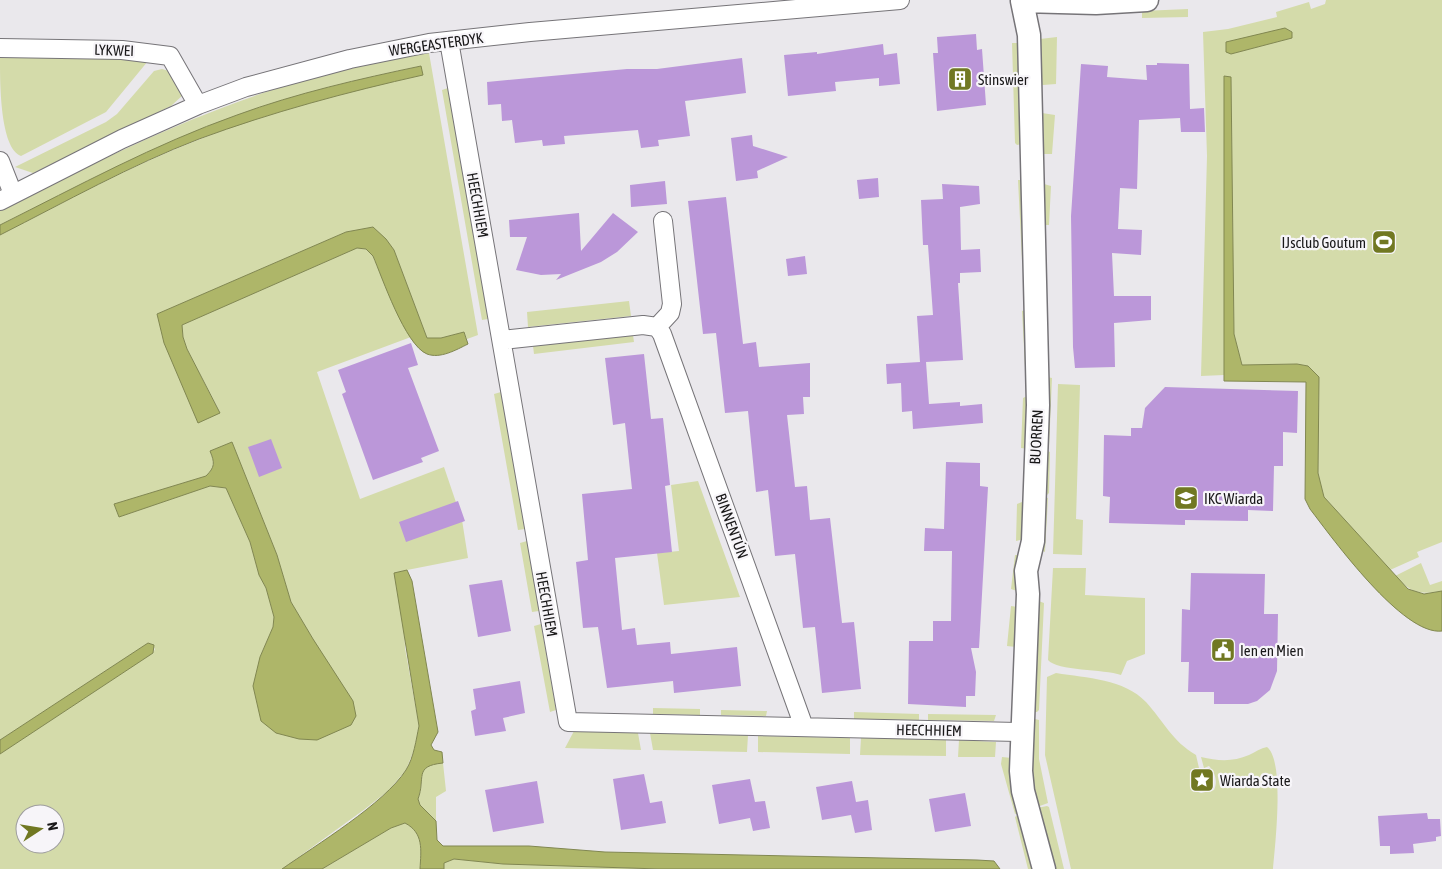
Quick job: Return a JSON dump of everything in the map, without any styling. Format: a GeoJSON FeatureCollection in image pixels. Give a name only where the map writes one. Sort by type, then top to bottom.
{"type":"FeatureCollection","features":[{"type":"Feature","properties":{"kind":"street","name":"WERGEASTERDYK"},"geometry":{"type":"LineString","coordinates":[[6,198],[122,138],[198,105],[246,87],[309,69],[386,51],[448,40],[900,0]]}},
{"type":"Feature","properties":{"kind":"street"},"geometry":{"type":"LineString","coordinates":[[1012,0],[1096,3],[1147,0]]}},
{"type":"Feature","properties":{"kind":"street","name":"BUORREN"},"geometry":{"type":"LineString","coordinates":[[1022,0],[1028,35],[1038,405],[1033,541],[1026,571],[1028,594],[1021,732],[1023,791],[1044,869]]}},
{"type":"Feature","properties":{"kind":"street","name":"HEECHHIEM"},"geometry":{"type":"LineString","coordinates":[[448,40],[568,722],[1021,732]]}},
{"type":"Feature","properties":{"kind":"street","name":"LYKWEI"},"geometry":{"type":"LineString","coordinates":[[0,48],[122,50],[170,56],[198,105]]}},
{"type":"Feature","properties":{"kind":"street"},"geometry":{"type":"LineString","coordinates":[[0,161],[6,198]]}},
{"type":"Feature","properties":{"kind":"street"},"geometry":{"type":"LineString","coordinates":[[502,340],[643,325],[657,328],[670,313],[672,304],[663,221]]}},
{"type":"Feature","properties":{"kind":"street","name":"BINNENTÚN"},"geometry":{"type":"LineString","coordinates":[[657,328],[665,340],[804,727]]}},
{"type":"Feature","properties":{"kind":"shaded area"},"geometry":{"type":"Polygon","coordinates":[[[1326,0],[1442,0],[1442,542],[1417,552],[1419,557],[1390,570],[1324,497],[1318,473],[1319,396],[1308,366],[1297,364],[1242,365],[1234,334],[1231,78],[1224,76],[1224,375],[1201,376],[1207,156],[1203,32],[1228,29],[1277,17],[1276,12],[1309,2],[1311,9],[1325,4],[1326,0]],[[1285,28],[1231,54],[1292,38],[1292,32],[1285,28]]]}},
{"type":"Feature","properties":{"kind":"shaded area"},"geometry":{"type":"Polygon","coordinates":[[[1188,9],[1188,17],[1142,18],[1142,11],[1188,9]]]}},
{"type":"Feature","properties":{"kind":"shaded area"},"geometry":{"type":"Polygon","coordinates":[[[1285,28],[1292,32],[1292,38],[1231,54],[1226,52],[1226,42],[1285,28]]]}},
{"type":"Feature","properties":{"kind":"shaded area"},"geometry":{"type":"Polygon","coordinates":[[[1057,37],[1056,84],[1043,85],[1040,84],[1040,39],[1057,37]]]}},
{"type":"Feature","properties":{"kind":"shaded area"},"geometry":{"type":"Polygon","coordinates":[[[1012,43],[1019,43],[1022,144],[1017,145],[1015,143],[1012,43]]]}},
{"type":"Feature","properties":{"kind":"shaded area"},"geometry":{"type":"Polygon","coordinates":[[[429,53],[478,335],[467,339],[464,332],[441,338],[427,338],[394,250],[373,227],[346,232],[157,314],[220,412],[187,349],[182,325],[357,248],[366,249],[373,256],[397,313],[411,337],[317,372],[360,499],[444,467],[462,520],[468,558],[402,571],[405,648],[419,726],[415,747],[406,770],[388,791],[282,869],[0,869],[0,754],[153,653],[155,649],[148,643],[0,740],[0,235],[123,173],[198,140],[281,111],[422,70],[420,66],[374,76],[305,93],[260,107],[206,126],[147,152],[0,225],[0,210],[105,158],[208,113],[315,77],[370,63],[429,53]],[[232,442],[210,451],[213,465],[206,476],[114,504],[119,517],[210,486],[226,488],[250,542],[274,617],[273,627],[260,657],[313,639],[291,602],[277,555],[232,442]]]}},
{"type":"Feature","properties":{"kind":"shaded area"},"geometry":{"type":"Polygon","coordinates":[[[0,58],[112,58],[148,61],[106,112],[21,156],[14,151],[5,128],[1,98],[0,58]]]}},
{"type":"Feature","properties":{"kind":"shaded area"},"geometry":{"type":"Polygon","coordinates":[[[421,66],[423,75],[310,103],[254,120],[174,149],[123,172],[0,235],[0,225],[117,166],[206,126],[305,93],[421,66]]]}},
{"type":"Feature","properties":{"kind":"shaded area"},"geometry":{"type":"Polygon","coordinates":[[[162,69],[169,71],[183,95],[171,106],[33,173],[15,167],[106,122],[117,114],[154,71],[162,69]]]}},
{"type":"Feature","properties":{"kind":"shaded area"},"geometry":{"type":"Polygon","coordinates":[[[1224,76],[1231,77],[1234,334],[1242,365],[1297,364],[1308,366],[1319,377],[1318,473],[1324,497],[1408,589],[1424,594],[1442,591],[1442,631],[1426,628],[1408,618],[1389,603],[1352,562],[1310,509],[1305,499],[1306,382],[1224,381],[1224,76]]]}},
{"type":"Feature","properties":{"kind":"shaded area"},"geometry":{"type":"Polygon","coordinates":[[[448,88],[488,319],[482,320],[442,90],[448,88]]]}},
{"type":"Feature","properties":{"kind":"shaded area"},"geometry":{"type":"Polygon","coordinates":[[[1042,113],[1055,115],[1052,154],[1042,154],[1042,113]]]}},
{"type":"Feature","properties":{"kind":"shaded area"},"geometry":{"type":"Polygon","coordinates":[[[1018,180],[1022,180],[1024,260],[1022,260],[1018,180]]]}},
{"type":"Feature","properties":{"kind":"shaded area"},"geometry":{"type":"Polygon","coordinates":[[[1044,184],[1051,186],[1049,225],[1045,225],[1044,184]]]}},
{"type":"Feature","properties":{"kind":"shaded area"},"geometry":{"type":"Polygon","coordinates":[[[373,227],[386,239],[394,250],[427,338],[441,338],[464,332],[468,344],[448,353],[437,355],[427,354],[419,348],[395,310],[373,256],[366,249],[357,248],[182,325],[187,349],[220,413],[198,423],[164,343],[157,314],[346,232],[373,227]]]}},
{"type":"Feature","properties":{"kind":"shaded area"},"geometry":{"type":"Polygon","coordinates":[[[629,301],[631,316],[528,327],[527,312],[629,301]]]}},
{"type":"Feature","properties":{"kind":"shaded area"},"geometry":{"type":"Polygon","coordinates":[[[1025,310],[1028,365],[1025,366],[1022,311],[1025,310]]]}},
{"type":"Feature","properties":{"kind":"shaded area"},"geometry":{"type":"Polygon","coordinates":[[[633,335],[634,342],[534,354],[533,346],[633,335]]]}},
{"type":"Feature","properties":{"kind":"shaded area"},"geometry":{"type":"Polygon","coordinates":[[[1047,377],[1052,378],[1049,449],[1044,448],[1047,377]]]}},
{"type":"Feature","properties":{"kind":"shaded area"},"geometry":{"type":"Polygon","coordinates":[[[1058,384],[1080,385],[1076,519],[1083,520],[1082,555],[1053,554],[1058,384]]]}},
{"type":"Feature","properties":{"kind":"shaded area"},"geometry":{"type":"Polygon","coordinates":[[[501,392],[525,529],[518,530],[494,394],[501,392]]]}},
{"type":"Feature","properties":{"kind":"shaded area"},"geometry":{"type":"Polygon","coordinates":[[[1029,395],[1028,449],[1021,448],[1023,398],[1029,395]]]}},
{"type":"Feature","properties":{"kind":"shaded area"},"geometry":{"type":"Polygon","coordinates":[[[232,442],[277,555],[291,602],[353,701],[356,716],[351,725],[317,740],[299,739],[276,733],[261,721],[253,686],[260,657],[273,627],[274,617],[250,542],[226,488],[210,486],[119,517],[114,504],[206,476],[213,465],[210,451],[232,442]]]}},
{"type":"Feature","properties":{"kind":"shaded area"},"geometry":{"type":"Polygon","coordinates":[[[1044,449],[1050,452],[1049,493],[1041,495],[1044,449]]]}},
{"type":"Feature","properties":{"kind":"shaded area"},"geometry":{"type":"Polygon","coordinates":[[[698,481],[740,597],[664,605],[657,553],[679,551],[671,485],[698,481]]]}},
{"type":"Feature","properties":{"kind":"shaded area"},"geometry":{"type":"Polygon","coordinates":[[[1042,496],[1048,498],[1045,552],[1038,549],[1042,496]]]}},
{"type":"Feature","properties":{"kind":"shaded area"},"geometry":{"type":"Polygon","coordinates":[[[1022,502],[1024,539],[1016,541],[1017,504],[1022,502]]]}},
{"type":"Feature","properties":{"kind":"shaded area"},"geometry":{"type":"Polygon","coordinates":[[[527,541],[539,611],[532,612],[520,543],[527,541]]]}},
{"type":"Feature","properties":{"kind":"shaded area"},"geometry":{"type":"Polygon","coordinates":[[[1015,555],[1021,555],[1017,591],[1011,589],[1015,555]]]}},
{"type":"Feature","properties":{"kind":"shaded area"},"geometry":{"type":"Polygon","coordinates":[[[1421,563],[1430,585],[1442,581],[1442,591],[1427,593],[1416,591],[1406,586],[1395,576],[1421,563]]]}},
{"type":"Feature","properties":{"kind":"shaded area"},"geometry":{"type":"Polygon","coordinates":[[[1053,568],[1086,568],[1085,595],[1145,598],[1145,654],[1127,661],[1121,675],[1061,666],[1053,664],[1048,660],[1053,568]]]}},
{"type":"Feature","properties":{"kind":"shaded area"},"geometry":{"type":"Polygon","coordinates":[[[407,570],[412,581],[438,732],[431,745],[434,750],[442,752],[443,763],[424,770],[418,799],[420,805],[436,821],[437,840],[443,846],[529,846],[605,852],[977,860],[994,861],[1000,869],[660,869],[503,864],[454,859],[444,863],[444,869],[420,869],[420,843],[416,832],[405,823],[391,828],[322,869],[282,869],[366,810],[396,783],[411,760],[419,726],[394,573],[407,570]]]}},
{"type":"Feature","properties":{"kind":"shaded area"},"geometry":{"type":"Polygon","coordinates":[[[1036,600],[1044,603],[1039,710],[1031,712],[1036,600]]]}},
{"type":"Feature","properties":{"kind":"shaded area"},"geometry":{"type":"Polygon","coordinates":[[[1011,606],[1019,607],[1016,647],[1007,646],[1011,606]]]}},
{"type":"Feature","properties":{"kind":"shaded area"},"geometry":{"type":"Polygon","coordinates":[[[541,624],[556,710],[550,712],[534,626],[541,624]]]}},
{"type":"Feature","properties":{"kind":"shaded area"},"geometry":{"type":"Polygon","coordinates":[[[148,643],[154,645],[153,653],[0,754],[0,740],[148,643]]]}},
{"type":"Feature","properties":{"kind":"shaded area"},"geometry":{"type":"Polygon","coordinates":[[[1056,673],[1092,678],[1116,684],[1137,694],[1146,702],[1174,737],[1196,755],[1199,768],[1193,770],[1190,776],[1193,790],[1201,793],[1214,790],[1216,780],[1209,766],[1204,768],[1201,757],[1231,760],[1267,747],[1273,755],[1276,769],[1278,804],[1273,869],[1071,869],[1045,755],[1047,677],[1056,673]]]}},
{"type":"Feature","properties":{"kind":"shaded area"},"geometry":{"type":"Polygon","coordinates":[[[653,708],[700,709],[700,715],[653,714],[653,708]]]}},
{"type":"Feature","properties":{"kind":"shaded area"},"geometry":{"type":"Polygon","coordinates":[[[721,710],[767,711],[766,716],[721,715],[721,710]]]}},
{"type":"Feature","properties":{"kind":"shaded area"},"geometry":{"type":"Polygon","coordinates":[[[854,712],[919,714],[919,720],[854,719],[854,712]]]}},
{"type":"Feature","properties":{"kind":"shaded area"},"geometry":{"type":"Polygon","coordinates":[[[928,714],[996,715],[994,721],[928,720],[928,714]]]}},
{"type":"Feature","properties":{"kind":"shaded area"},"geometry":{"type":"Polygon","coordinates":[[[1031,718],[1039,720],[1039,759],[1048,803],[1037,807],[1030,783],[1031,718]]]}},
{"type":"Feature","properties":{"kind":"shaded area"},"geometry":{"type":"Polygon","coordinates":[[[574,731],[638,733],[641,750],[565,748],[574,731]]]}},
{"type":"Feature","properties":{"kind":"shaded area"},"geometry":{"type":"Polygon","coordinates":[[[650,733],[748,735],[747,752],[653,750],[650,733]]]}},
{"type":"Feature","properties":{"kind":"shaded area"},"geometry":{"type":"Polygon","coordinates":[[[758,736],[850,738],[850,754],[758,752],[758,736]]]}},
{"type":"Feature","properties":{"kind":"shaded area"},"geometry":{"type":"Polygon","coordinates":[[[861,738],[946,740],[946,756],[860,755],[861,738]]]}},
{"type":"Feature","properties":{"kind":"shaded area"},"geometry":{"type":"Polygon","coordinates":[[[959,740],[996,742],[995,757],[958,757],[959,740]]]}},
{"type":"Feature","properties":{"kind":"shaded area"},"geometry":{"type":"Polygon","coordinates":[[[1002,757],[1012,758],[1019,813],[1015,814],[1001,764],[1002,757]]]}},
{"type":"Feature","properties":{"kind":"shaded area"},"geometry":{"type":"Polygon","coordinates":[[[443,763],[446,791],[436,797],[436,821],[420,805],[418,799],[424,770],[427,767],[443,763]]]}},
{"type":"Feature","properties":{"kind":"shaded area"},"geometry":{"type":"Polygon","coordinates":[[[1049,807],[1064,869],[1052,869],[1037,808],[1049,807]]]}},
{"type":"Feature","properties":{"kind":"shaded area"},"geometry":{"type":"Polygon","coordinates":[[[1019,814],[1036,869],[1028,869],[1015,817],[1019,814]]]}},
{"type":"Feature","properties":{"kind":"shaded area"},"geometry":{"type":"Polygon","coordinates":[[[405,823],[416,832],[420,843],[420,869],[322,869],[391,828],[405,823]]]}},
{"type":"Feature","properties":{"kind":"shaded area"},"geometry":{"type":"Polygon","coordinates":[[[454,859],[503,864],[660,869],[444,869],[444,863],[454,859]]]}},
{"type":"Feature","properties":{"kind":"building","name":"Stinswier"},"geometry":{"type":"Polygon","coordinates":[[[976,34],[977,50],[982,49],[986,105],[937,111],[933,53],[938,53],[937,37],[976,34]]]}},
{"type":"Feature","properties":{"kind":"building"},"geometry":{"type":"Polygon","coordinates":[[[883,44],[884,55],[897,53],[900,84],[879,86],[879,78],[835,82],[836,91],[788,96],[784,55],[817,52],[817,54],[883,44]]]}},
{"type":"Feature","properties":{"kind":"building"},"geometry":{"type":"Polygon","coordinates":[[[742,58],[746,93],[685,101],[690,136],[658,140],[659,146],[641,148],[638,130],[564,136],[565,144],[543,146],[542,140],[515,143],[512,120],[502,121],[501,104],[488,105],[487,82],[627,69],[657,69],[742,58]]]}},
{"type":"Feature","properties":{"kind":"building"},"geometry":{"type":"Polygon","coordinates":[[[1157,63],[1189,64],[1190,109],[1204,108],[1205,132],[1181,132],[1180,118],[1139,120],[1137,189],[1120,188],[1118,229],[1142,230],[1141,255],[1112,253],[1114,296],[1151,296],[1151,320],[1114,323],[1115,367],[1075,368],[1071,216],[1081,64],[1108,66],[1107,77],[1147,80],[1146,65],[1157,65],[1157,63]]]}},
{"type":"Feature","properties":{"kind":"building"},"geometry":{"type":"Polygon","coordinates":[[[752,135],[753,146],[788,157],[757,171],[758,178],[736,181],[731,138],[752,135]]]}},
{"type":"Feature","properties":{"kind":"building"},"geometry":{"type":"Polygon","coordinates":[[[878,178],[879,197],[859,199],[857,180],[878,178]]]}},
{"type":"Feature","properties":{"kind":"building"},"geometry":{"type":"Polygon","coordinates":[[[665,181],[667,204],[631,207],[630,185],[665,181]]]}},
{"type":"Feature","properties":{"kind":"building"},"geometry":{"type":"Polygon","coordinates":[[[942,184],[979,186],[980,204],[960,207],[961,250],[980,249],[981,272],[960,273],[960,283],[958,283],[963,360],[926,362],[929,404],[960,402],[960,406],[982,404],[983,423],[913,429],[912,411],[902,412],[901,383],[887,384],[886,364],[920,362],[917,316],[933,315],[928,245],[923,245],[921,200],[943,199],[942,184]]]}},
{"type":"Feature","properties":{"kind":"building"},"geometry":{"type":"Polygon","coordinates":[[[726,197],[743,344],[756,342],[759,367],[810,363],[810,397],[803,397],[804,414],[787,415],[795,487],[807,486],[810,520],[830,518],[842,623],[854,622],[861,689],[822,693],[815,627],[803,628],[795,554],[775,556],[768,490],[756,492],[748,411],[725,413],[716,333],[703,334],[688,201],[726,197]]]}},
{"type":"Feature","properties":{"kind":"building"},"geometry":{"type":"Polygon","coordinates":[[[579,213],[581,251],[613,213],[638,232],[617,252],[601,262],[556,280],[561,274],[541,275],[516,270],[527,237],[510,237],[509,220],[579,213]]]}},
{"type":"Feature","properties":{"kind":"building"},"geometry":{"type":"Polygon","coordinates":[[[805,256],[807,274],[788,276],[786,259],[805,256]]]}},
{"type":"Feature","properties":{"kind":"building"},"geometry":{"type":"Polygon","coordinates":[[[411,343],[418,365],[408,368],[439,451],[421,458],[423,462],[373,480],[342,394],[346,392],[338,370],[411,343]]]}},
{"type":"Feature","properties":{"kind":"building"},"geometry":{"type":"Polygon","coordinates":[[[644,354],[651,419],[663,418],[670,485],[665,486],[672,552],[615,558],[622,630],[635,628],[637,645],[670,642],[671,654],[737,647],[741,686],[674,693],[673,681],[607,688],[598,627],[583,628],[576,562],[588,560],[582,494],[632,489],[625,423],[613,425],[605,358],[644,354]]]}},
{"type":"Feature","properties":{"kind":"building"},"geometry":{"type":"Polygon","coordinates":[[[1165,387],[1298,391],[1297,433],[1283,432],[1283,466],[1274,466],[1273,511],[1248,510],[1248,521],[1185,520],[1185,525],[1109,523],[1110,497],[1103,496],[1104,435],[1131,436],[1131,428],[1142,428],[1145,408],[1165,387]]]}},
{"type":"Feature","properties":{"kind":"building"},"geometry":{"type":"Polygon","coordinates":[[[271,439],[282,468],[259,477],[248,447],[271,439]]]}},
{"type":"Feature","properties":{"kind":"building"},"geometry":{"type":"Polygon","coordinates":[[[946,462],[980,463],[980,486],[988,487],[979,648],[971,648],[976,672],[975,696],[966,696],[966,707],[908,704],[909,641],[933,641],[933,621],[951,621],[952,551],[924,551],[925,528],[944,529],[946,462]]]}},
{"type":"Feature","properties":{"kind":"building"},"geometry":{"type":"Polygon","coordinates":[[[458,501],[465,521],[406,542],[399,522],[458,501]]]}},
{"type":"Feature","properties":{"kind":"building"},"geometry":{"type":"Polygon","coordinates":[[[1191,573],[1265,574],[1264,614],[1278,614],[1277,671],[1270,690],[1257,701],[1248,704],[1214,704],[1214,692],[1188,692],[1189,662],[1181,662],[1182,609],[1190,610],[1191,573]]]}},
{"type":"Feature","properties":{"kind":"building"},"geometry":{"type":"Polygon","coordinates":[[[502,580],[511,631],[478,637],[469,585],[502,580]]]}},
{"type":"Feature","properties":{"kind":"building"},"geometry":{"type":"Polygon","coordinates":[[[520,681],[525,713],[503,718],[506,731],[475,736],[471,711],[476,709],[473,689],[520,681]]]}},
{"type":"Feature","properties":{"kind":"building"},"geometry":{"type":"Polygon","coordinates":[[[644,774],[650,803],[662,801],[666,823],[621,830],[613,779],[644,774]]]}},
{"type":"Feature","properties":{"kind":"building"},"geometry":{"type":"Polygon","coordinates":[[[750,779],[755,802],[765,801],[770,828],[753,831],[750,818],[719,824],[712,785],[750,779]]]}},
{"type":"Feature","properties":{"kind":"building"},"geometry":{"type":"Polygon","coordinates":[[[537,781],[544,823],[493,832],[485,790],[537,781]]]}},
{"type":"Feature","properties":{"kind":"building"},"geometry":{"type":"Polygon","coordinates":[[[852,781],[856,802],[868,800],[872,830],[855,833],[851,815],[822,820],[816,787],[852,781]]]}},
{"type":"Feature","properties":{"kind":"building"},"geometry":{"type":"Polygon","coordinates":[[[965,793],[971,826],[935,832],[929,799],[965,793]]]}},
{"type":"Feature","properties":{"kind":"building"},"geometry":{"type":"Polygon","coordinates":[[[1427,813],[1428,819],[1440,819],[1441,836],[1436,837],[1436,841],[1413,844],[1414,853],[1390,854],[1390,846],[1380,846],[1378,816],[1427,813]]]}},
{"type":"Feature","properties":{"kind":"place","name":"Stinswier"},"geometry":{"type":"Point","coordinates":[960,79]}},
{"type":"Feature","properties":{"kind":"place","name":"IJsclub Goutum"},"geometry":{"type":"Point","coordinates":[1384,242]}},
{"type":"Feature","properties":{"kind":"place","name":"IKC Wiarda"},"geometry":{"type":"Point","coordinates":[1186,498]}},
{"type":"Feature","properties":{"kind":"place","name":"Ien en Mien"},"geometry":{"type":"Point","coordinates":[1223,650]}},
{"type":"Feature","properties":{"kind":"place","name":"Wiarda State"},"geometry":{"type":"Point","coordinates":[1202,780]}}]}
